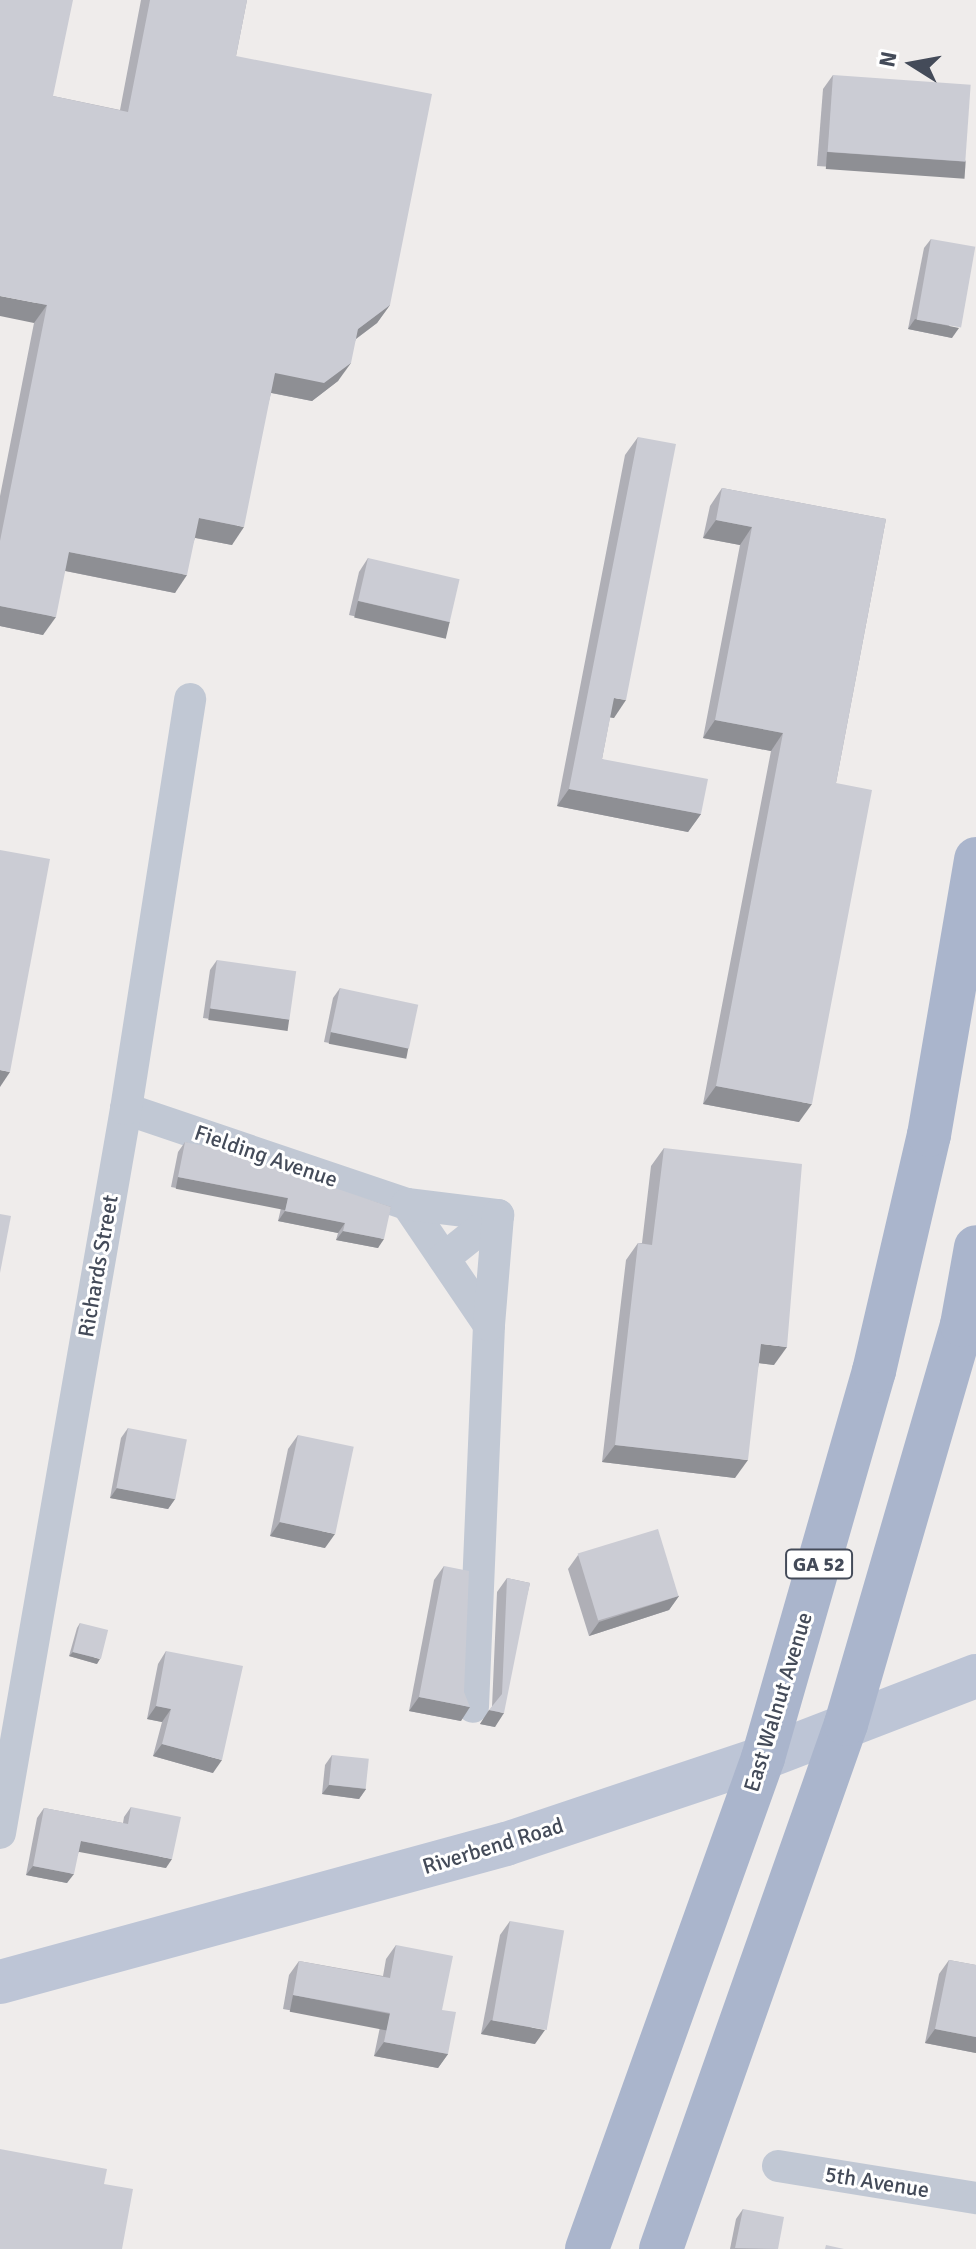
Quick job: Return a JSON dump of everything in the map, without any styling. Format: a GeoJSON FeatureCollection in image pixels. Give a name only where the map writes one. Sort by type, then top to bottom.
{"type":"FeatureCollection","features":[{"type":"Feature","properties":{"kind":"main road","name":"East Walnut Avenue"},"geometry":{"type":"LineString","coordinates":[[587,2249],[763,1758],[874,1371],[929,1135],[976,859]]}},
{"type":"Feature","properties":{"kind":"main road"},"geometry":{"type":"LineString","coordinates":[[661,2249],[846,1724],[962,1325],[976,1247]]}},
{"type":"Feature","properties":{"kind":"street","name":"Richards Street"},"geometry":{"type":"LineString","coordinates":[[0,1833],[126,1109],[190,699]]}},
{"type":"Feature","properties":{"kind":"street","name":"Fielding Avenue"},"geometry":{"type":"LineString","coordinates":[[126,1109],[407,1204],[498,1215]]}},
{"type":"Feature","properties":{"kind":"street"},"geometry":{"type":"LineString","coordinates":[[407,1204],[489,1325]]}},
{"type":"Feature","properties":{"kind":"street"},"geometry":{"type":"LineString","coordinates":[[444,1258],[498,1215]]}},
{"type":"Feature","properties":{"kind":"street"},"geometry":{"type":"LineString","coordinates":[[473,1707],[489,1325],[498,1215]]}},
{"type":"Feature","properties":{"kind":"street","name":"Riverbend Road"},"geometry":{"type":"LineString","coordinates":[[0,1982],[506,1844],[763,1758],[976,1676]]}},
{"type":"Feature","properties":{"kind":"street","name":"5th Avenue"},"geometry":{"type":"LineString","coordinates":[[778,2166],[976,2198]]}},
{"type":"Feature","properties":{"kind":"building"},"geometry":{"type":"Polygon","coordinates":[[[0,0],[73,0],[53,96],[128,112],[150,0],[247,0],[236,56],[432,94],[390,305],[358,329],[351,363],[324,383],[275,373],[244,527],[199,518],[187,575],[69,552],[56,617],[0,606],[0,541],[47,305],[0,296],[0,0]]]}},
{"type":"Feature","properties":{"kind":"building"},"geometry":{"type":"Polygon","coordinates":[[[833,75],[971,85],[965,161],[828,152],[833,75]]]}},
{"type":"Feature","properties":{"kind":"building"},"geometry":{"type":"Polygon","coordinates":[[[931,239],[975,247],[961,328],[917,320],[931,239]]]}},
{"type":"Feature","properties":{"kind":"building"},"geometry":{"type":"Polygon","coordinates":[[[638,437],[676,444],[626,700],[614,698],[602,759],[708,779],[701,814],[569,789],[638,437]]]}},
{"type":"Feature","properties":{"kind":"building"},"geometry":{"type":"Polygon","coordinates":[[[722,488],[886,519],[836,783],[872,790],[812,1104],[716,1086],[783,733],[715,720],[752,527],[716,520],[722,488]]]}},
{"type":"Feature","properties":{"kind":"building"},"geometry":{"type":"Polygon","coordinates":[[[368,558],[460,579],[450,622],[358,601],[368,558]]]}},
{"type":"Feature","properties":{"kind":"building"},"geometry":{"type":"Polygon","coordinates":[[[0,850],[50,859],[10,1072],[0,1070],[0,850]]]}},
{"type":"Feature","properties":{"kind":"building"},"geometry":{"type":"Polygon","coordinates":[[[217,960],[296,971],[289,1020],[210,1009],[217,960]]]}},
{"type":"Feature","properties":{"kind":"building"},"geometry":{"type":"Polygon","coordinates":[[[340,988],[418,1005],[409,1049],[331,1032],[340,988]]]}},
{"type":"Feature","properties":{"kind":"building"},"geometry":{"type":"Polygon","coordinates":[[[185,1142],[222,1150],[391,1207],[384,1239],[343,1231],[345,1223],[285,1211],[288,1198],[178,1177],[185,1142]]]}},
{"type":"Feature","properties":{"kind":"building"},"geometry":{"type":"Polygon","coordinates":[[[664,1148],[802,1164],[787,1347],[761,1344],[748,1460],[615,1445],[638,1243],[652,1245],[664,1148]]]}},
{"type":"Feature","properties":{"kind":"building"},"geometry":{"type":"Polygon","coordinates":[[[0,1214],[11,1216],[0,1273],[0,1214]]]}},
{"type":"Feature","properties":{"kind":"building"},"geometry":{"type":"Polygon","coordinates":[[[128,1428],[187,1439],[175,1499],[116,1488],[128,1428]]]}},
{"type":"Feature","properties":{"kind":"building"},"geometry":{"type":"Polygon","coordinates":[[[298,1435],[354,1447],[335,1534],[279,1522],[298,1435]]]}},
{"type":"Feature","properties":{"kind":"building"},"geometry":{"type":"Polygon","coordinates":[[[658,1529],[678,1596],[598,1621],[578,1554],[658,1529]]]}},
{"type":"Feature","properties":{"kind":"building"},"geometry":{"type":"Polygon","coordinates":[[[444,1566],[469,1571],[464,1692],[470,1707],[419,1697],[444,1566]]]}},
{"type":"Feature","properties":{"kind":"building"},"geometry":{"type":"Polygon","coordinates":[[[507,1578],[530,1583],[504,1713],[489,1710],[502,1694],[507,1578]]]}},
{"type":"Feature","properties":{"kind":"building"},"geometry":{"type":"Polygon","coordinates":[[[80,1623],[108,1630],[101,1659],[73,1652],[80,1623]]]}},
{"type":"Feature","properties":{"kind":"building"},"geometry":{"type":"Polygon","coordinates":[[[166,1651],[243,1666],[222,1760],[162,1744],[171,1709],[156,1706],[166,1651]]]}},
{"type":"Feature","properties":{"kind":"building"},"geometry":{"type":"Polygon","coordinates":[[[332,1755],[369,1759],[366,1789],[329,1785],[332,1755]]]}},
{"type":"Feature","properties":{"kind":"building"},"geometry":{"type":"Polygon","coordinates":[[[131,1807],[181,1817],[172,1859],[81,1841],[74,1874],[33,1866],[44,1808],[128,1824],[131,1807]]]}},
{"type":"Feature","properties":{"kind":"building"},"geometry":{"type":"Polygon","coordinates":[[[510,1921],[564,1931],[547,2030],[492,2020],[510,1921]]]}},
{"type":"Feature","properties":{"kind":"building"},"geometry":{"type":"Polygon","coordinates":[[[396,1945],[453,1956],[442,2010],[456,2012],[448,2054],[384,2042],[390,2013],[293,1995],[299,1961],[390,1978],[396,1945]]]}},
{"type":"Feature","properties":{"kind":"building"},"geometry":{"type":"Polygon","coordinates":[[[949,1960],[976,1965],[976,2037],[935,2029],[949,1960]]]}},
{"type":"Feature","properties":{"kind":"building"},"geometry":{"type":"Polygon","coordinates":[[[0,2149],[107,2169],[104,2184],[133,2189],[122,2249],[0,2249],[0,2149]]]}},
{"type":"Feature","properties":{"kind":"building"},"geometry":{"type":"Polygon","coordinates":[[[743,2209],[784,2217],[778,2249],[735,2248],[743,2209]]]}}]}
